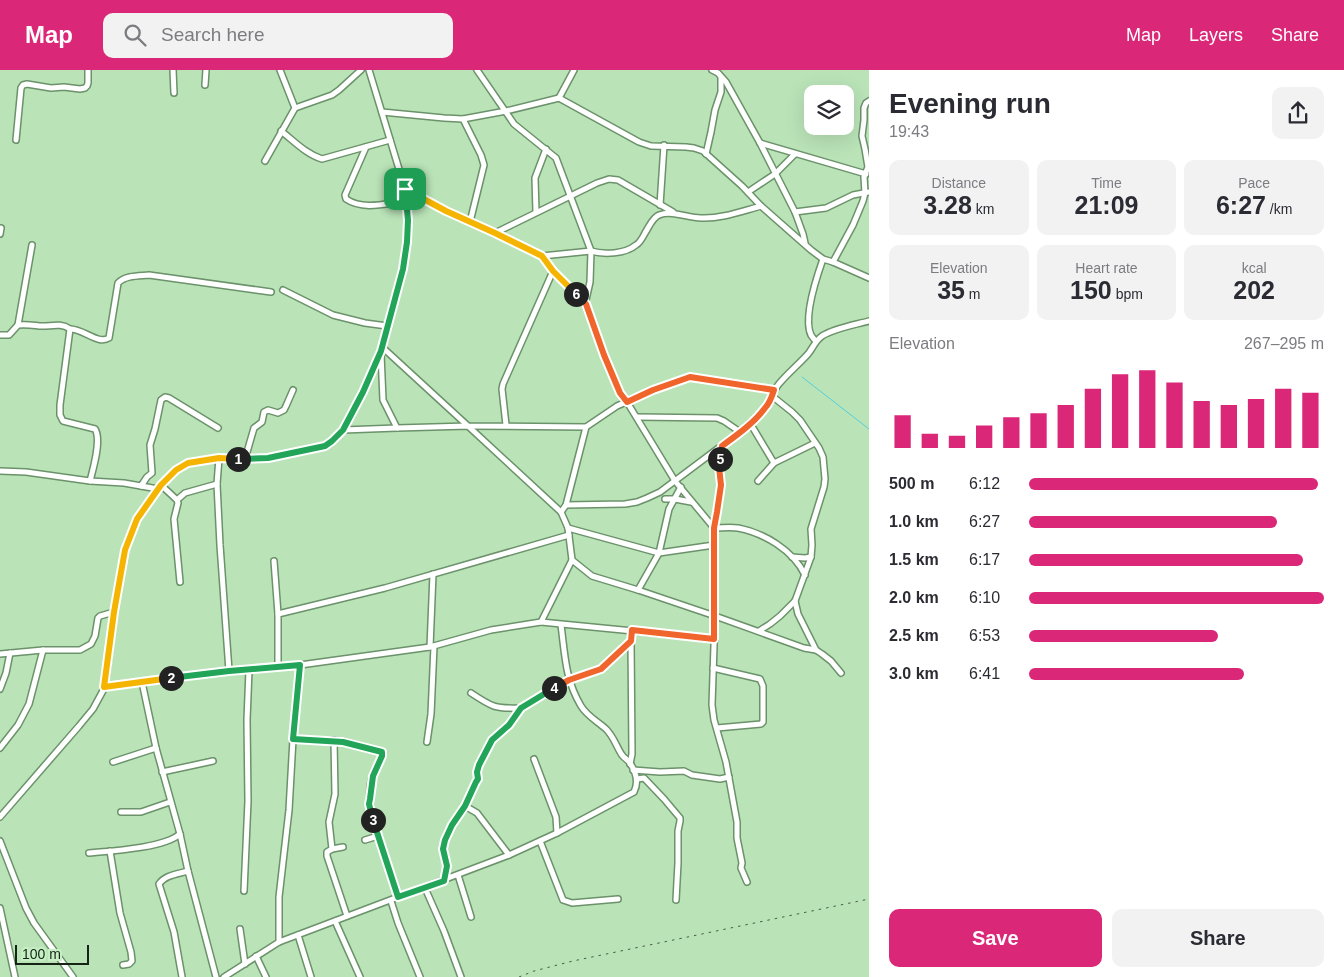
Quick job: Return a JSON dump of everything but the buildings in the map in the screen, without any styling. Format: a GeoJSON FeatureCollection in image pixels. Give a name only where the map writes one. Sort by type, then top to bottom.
{"type":"FeatureCollection","features":[{"type":"Feature","properties":{"kind":"street"},"geometry":{"type":"LineString","coordinates":[[16,140],[21,88],[23,85],[51,88],[85,88],[88,83],[88,70]]}},
{"type":"Feature","properties":{"kind":"street"},"geometry":{"type":"LineString","coordinates":[[173,70],[174,93]]}},
{"type":"Feature","properties":{"kind":"street"},"geometry":{"type":"LineString","coordinates":[[205,85],[206,70]]}},
{"type":"Feature","properties":{"kind":"street"},"geometry":{"type":"LineString","coordinates":[[280,70],[295,108]]}},
{"type":"Feature","properties":{"kind":"street"},"geometry":{"type":"LineString","coordinates":[[265,161],[295,108],[332,95],[361,70]]}},
{"type":"Feature","properties":{"kind":"street"},"geometry":{"type":"LineString","coordinates":[[0,817],[93,709],[104,687],[125,550],[137,519],[160,487],[176,470],[188,463],[219,458],[268,458],[325,446],[343,430],[363,392],[382,349],[403,269],[408,220],[405,189],[369,70]]}},
{"type":"Feature","properties":{"kind":"street"},"geometry":{"type":"LineString","coordinates":[[478,70],[514,124],[556,158],[591,251],[590,282],[586,304]]}},
{"type":"Feature","properties":{"kind":"street"},"geometry":{"type":"LineString","coordinates":[[559,98],[574,70]]}},
{"type":"Feature","properties":{"kind":"street"},"geometry":{"type":"LineString","coordinates":[[712,70],[719,73],[726,82],[760,143],[795,212],[803,234],[804,244]]}},
{"type":"Feature","properties":{"kind":"street"},"geometry":{"type":"LineString","coordinates":[[706,154],[720,92],[719,73]]}},
{"type":"Feature","properties":{"kind":"street"},"geometry":{"type":"LineString","coordinates":[[382,112],[464,119],[559,98],[639,142],[651,146],[694,148],[703,151],[811,250],[823,259],[869,278]]}},
{"type":"Feature","properties":{"kind":"street"},"geometry":{"type":"LineString","coordinates":[[833,262],[853,225],[867,193],[864,177],[868,167],[862,136],[864,108],[869,101]]}},
{"type":"Feature","properties":{"kind":"street"},"geometry":{"type":"LineString","coordinates":[[464,119],[482,155],[484,165],[470,222]]}},
{"type":"Feature","properties":{"kind":"street"},"geometry":{"type":"LineString","coordinates":[[281,131],[304,149],[322,159],[390,140]]}},
{"type":"Feature","properties":{"kind":"street"},"geometry":{"type":"LineString","coordinates":[[760,143],[866,174]]}},
{"type":"Feature","properties":{"kind":"street"},"geometry":{"type":"LineString","coordinates":[[660,205],[664,146]]}},
{"type":"Feature","properties":{"kind":"street"},"geometry":{"type":"LineString","coordinates":[[366,147],[345,195],[346,199],[363,206],[406,201]]}},
{"type":"Feature","properties":{"kind":"street"},"geometry":{"type":"LineString","coordinates":[[536,212],[535,178],[546,149]]}},
{"type":"Feature","properties":{"kind":"street"},"geometry":{"type":"LineString","coordinates":[[748,192],[775,174],[795,154]]}},
{"type":"Feature","properties":{"kind":"street"},"geometry":{"type":"LineString","coordinates":[[495,233],[597,183],[610,179],[618,180],[676,214]]}},
{"type":"Feature","properties":{"kind":"street"},"geometry":{"type":"LineString","coordinates":[[405,189],[446,211],[542,256],[553,271],[586,304],[620,393],[675,481],[691,502],[714,528],[738,528],[763,536],[774,542],[792,557],[805,575]]}},
{"type":"Feature","properties":{"kind":"street"},"geometry":{"type":"LineString","coordinates":[[795,212],[826,208],[853,195],[867,193]]}},
{"type":"Feature","properties":{"kind":"street"},"geometry":{"type":"LineString","coordinates":[[863,201],[868,206]]}},
{"type":"Feature","properties":{"kind":"street"},"geometry":{"type":"LineString","coordinates":[[542,256],[591,251],[598,253],[627,250],[637,245],[656,216],[664,213],[701,218],[723,216],[761,206]]}},
{"type":"Feature","properties":{"kind":"street"},"geometry":{"type":"LineString","coordinates":[[0,335],[9,335],[18,325],[32,245]]}},
{"type":"Feature","properties":{"kind":"street"},"geometry":{"type":"LineString","coordinates":[[816,341],[811,335],[809,328],[810,304],[823,259]]}},
{"type":"Feature","properties":{"kind":"street"},"geometry":{"type":"LineString","coordinates":[[506,425],[503,384],[553,271]]}},
{"type":"Feature","properties":{"kind":"street"},"geometry":{"type":"LineString","coordinates":[[18,325],[40,326],[58,324],[105,341],[109,338],[118,283],[122,278],[132,276],[150,275],[271,292]]}},
{"type":"Feature","properties":{"kind":"street"},"geometry":{"type":"LineString","coordinates":[[283,290],[333,315],[387,326]]}},
{"type":"Feature","properties":{"kind":"street"},"geometry":{"type":"LineString","coordinates":[[566,505],[625,504],[637,502],[660,492],[740,432],[765,409],[774,390],[808,354],[816,341],[826,334],[869,321]]}},
{"type":"Feature","properties":{"kind":"street"},"geometry":{"type":"LineString","coordinates":[[70,329],[60,415],[63,421],[95,429],[97,433],[98,444],[90,481]]}},
{"type":"Feature","properties":{"kind":"street"},"geometry":{"type":"LineString","coordinates":[[382,349],[561,512],[568,528],[572,560],[542,622]]}},
{"type":"Feature","properties":{"kind":"street"},"geometry":{"type":"LineString","coordinates":[[382,349],[383,400],[397,428]]}},
{"type":"Feature","properties":{"kind":"street"},"geometry":{"type":"LineString","coordinates":[[343,430],[506,425],[586,427],[617,406],[653,390],[690,377],[774,390]]}},
{"type":"Feature","properties":{"kind":"street"},"geometry":{"type":"LineString","coordinates":[[245,459],[254,428],[262,422],[264,412],[268,410],[276,413],[280,412],[286,406],[293,390]]}},
{"type":"Feature","properties":{"kind":"street"},"geometry":{"type":"LineString","coordinates":[[759,631],[780,616],[796,601],[811,557],[812,529],[825,479],[823,457],[815,443],[800,420],[772,396]]}},
{"type":"Feature","properties":{"kind":"street"},"geometry":{"type":"LineString","coordinates":[[141,486],[152,473],[150,445],[161,400],[165,397],[169,398],[218,428]]}},
{"type":"Feature","properties":{"kind":"street"},"geometry":{"type":"LineString","coordinates":[[636,417],[717,418],[740,432]]}},
{"type":"Feature","properties":{"kind":"street"},"geometry":{"type":"LineString","coordinates":[[750,423],[774,463]]}},
{"type":"Feature","properties":{"kind":"street"},"geometry":{"type":"LineString","coordinates":[[561,512],[566,505],[586,427]]}},
{"type":"Feature","properties":{"kind":"street"},"geometry":{"type":"LineString","coordinates":[[758,481],[774,463],[815,443]]}},
{"type":"Feature","properties":{"kind":"street"},"geometry":{"type":"LineString","coordinates":[[722,446],[719,467],[721,485],[714,528],[715,616],[712,704],[714,720],[729,776],[737,822],[736,838],[742,863],[741,868],[747,882]]}},
{"type":"Feature","properties":{"kind":"street"},"geometry":{"type":"LineString","coordinates":[[219,458],[217,484],[229,671]]}},
{"type":"Feature","properties":{"kind":"street"},"geometry":{"type":"LineString","coordinates":[[0,471],[26,472],[90,481],[160,487],[177,500],[178,505],[174,519],[180,582]]}},
{"type":"Feature","properties":{"kind":"street"},"geometry":{"type":"LineString","coordinates":[[177,500],[185,493],[217,484]]}},
{"type":"Feature","properties":{"kind":"street"},"geometry":{"type":"LineString","coordinates":[[638,590],[659,553],[668,509],[681,487]]}},
{"type":"Feature","properties":{"kind":"street"},"geometry":{"type":"LineString","coordinates":[[660,492],[665,499],[668,509]]}},
{"type":"Feature","properties":{"kind":"street"},"geometry":{"type":"LineString","coordinates":[[665,499],[691,502]]}},
{"type":"Feature","properties":{"kind":"street"},"geometry":{"type":"LineString","coordinates":[[568,528],[659,553],[714,545]]}},
{"type":"Feature","properties":{"kind":"street"},"geometry":{"type":"LineString","coordinates":[[278,614],[384,588],[569,535]]}},
{"type":"Feature","properties":{"kind":"street"},"geometry":{"type":"LineString","coordinates":[[792,557],[811,557]]}},
{"type":"Feature","properties":{"kind":"street"},"geometry":{"type":"LineString","coordinates":[[572,560],[592,576],[715,616],[804,648],[816,650],[831,661],[841,673]]}},
{"type":"Feature","properties":{"kind":"street"},"geometry":{"type":"LineString","coordinates":[[274,562],[278,614],[278,667]]}},
{"type":"Feature","properties":{"kind":"street"},"geometry":{"type":"LineString","coordinates":[[427,742],[431,714],[433,574]]}},
{"type":"Feature","properties":{"kind":"street"},"geometry":{"type":"LineString","coordinates":[[796,601],[798,614],[816,650]]}},
{"type":"Feature","properties":{"kind":"street"},"geometry":{"type":"LineString","coordinates":[[0,654],[43,650],[80,650],[91,644],[95,636],[98,618],[114,612]]}},
{"type":"Feature","properties":{"kind":"street"},"geometry":{"type":"LineString","coordinates":[[104,687],[229,671],[300,665],[432,647],[491,630],[542,622],[714,639]]}},
{"type":"Feature","properties":{"kind":"street"},"geometry":{"type":"LineString","coordinates":[[224,977],[279,942],[509,855],[557,833],[634,792],[637,779],[630,764],[623,756],[615,740],[581,706],[569,680],[561,625]]}},
{"type":"Feature","properties":{"kind":"street"},"geometry":{"type":"LineString","coordinates":[[630,764],[632,735],[632,630]]}},
{"type":"Feature","properties":{"kind":"street"},"geometry":{"type":"LineString","coordinates":[[444,881],[447,866],[443,849],[445,840],[478,779],[477,772],[492,740],[509,725],[521,708],[569,680],[601,669],[631,641]]}},
{"type":"Feature","properties":{"kind":"street"},"geometry":{"type":"LineString","coordinates":[[0,748],[18,726],[29,704],[43,650]]}},
{"type":"Feature","properties":{"kind":"street"},"geometry":{"type":"LineString","coordinates":[[0,689],[10,653]]}},
{"type":"Feature","properties":{"kind":"street"},"geometry":{"type":"LineString","coordinates":[[279,942],[279,897],[289,810],[300,665]]}},
{"type":"Feature","properties":{"kind":"street"},"geometry":{"type":"LineString","coordinates":[[714,668],[760,679],[763,686],[763,722],[761,724],[717,728]]}},
{"type":"Feature","properties":{"kind":"street"},"geometry":{"type":"LineString","coordinates":[[244,891],[248,801],[247,720],[249,670]]}},
{"type":"Feature","properties":{"kind":"street"},"geometry":{"type":"LineString","coordinates":[[142,682],[162,772],[180,834],[216,977]]}},
{"type":"Feature","properties":{"kind":"street"},"geometry":{"type":"LineString","coordinates":[[472,693],[495,707],[521,708]]}},
{"type":"Feature","properties":{"kind":"street"},"geometry":{"type":"LineString","coordinates":[[293,739],[334,740],[382,752],[373,776],[369,802],[398,897]]}},
{"type":"Feature","properties":{"kind":"street"},"geometry":{"type":"LineString","coordinates":[[332,849],[329,822],[335,794],[334,740]]}},
{"type":"Feature","properties":{"kind":"street"},"geometry":{"type":"LineString","coordinates":[[113,762],[156,748]]}},
{"type":"Feature","properties":{"kind":"street"},"geometry":{"type":"LineString","coordinates":[[534,759],[556,817],[557,833]]}},
{"type":"Feature","properties":{"kind":"street"},"geometry":{"type":"LineString","coordinates":[[162,772],[212,761]]}},
{"type":"Feature","properties":{"kind":"street"},"geometry":{"type":"LineString","coordinates":[[633,770],[684,771],[698,776],[720,779],[729,776]]}},
{"type":"Feature","properties":{"kind":"street"},"geometry":{"type":"LineString","coordinates":[[637,779],[644,778],[680,818],[676,900]]}},
{"type":"Feature","properties":{"kind":"street"},"geometry":{"type":"LineString","coordinates":[[121,812],[141,812],[170,802]]}},
{"type":"Feature","properties":{"kind":"street"},"geometry":{"type":"LineString","coordinates":[[465,806],[477,813],[509,855]]}},
{"type":"Feature","properties":{"kind":"street"},"geometry":{"type":"LineString","coordinates":[[89,853],[160,844],[173,840],[180,834]]}},
{"type":"Feature","properties":{"kind":"street"},"geometry":{"type":"LineString","coordinates":[[365,840],[378,836]]}},
{"type":"Feature","properties":{"kind":"street"},"geometry":{"type":"LineString","coordinates":[[0,841],[34,924],[73,977]]}},
{"type":"Feature","properties":{"kind":"street"},"geometry":{"type":"LineString","coordinates":[[540,841],[563,900],[572,903],[618,899]]}},
{"type":"Feature","properties":{"kind":"street"},"geometry":{"type":"LineString","coordinates":[[343,848],[332,849],[327,852],[327,856],[347,916]]}},
{"type":"Feature","properties":{"kind":"street"},"geometry":{"type":"LineString","coordinates":[[110,851],[120,914],[131,952],[132,961],[129,964],[123,965]]}},
{"type":"Feature","properties":{"kind":"street"},"geometry":{"type":"LineString","coordinates":[[182,977],[174,932],[159,884],[164,878],[188,871]]}},
{"type":"Feature","properties":{"kind":"street"},"geometry":{"type":"LineString","coordinates":[[458,875],[471,917]]}},
{"type":"Feature","properties":{"kind":"street"},"geometry":{"type":"LineString","coordinates":[[425,888],[461,977]]}},
{"type":"Feature","properties":{"kind":"street"},"geometry":{"type":"LineString","coordinates":[[391,900],[398,923],[420,977]]}},
{"type":"Feature","properties":{"kind":"street"},"geometry":{"type":"LineString","coordinates":[[0,908],[15,977]]}},
{"type":"Feature","properties":{"kind":"street"},"geometry":{"type":"LineString","coordinates":[[335,921],[360,977]]}},
{"type":"Feature","properties":{"kind":"street"},"geometry":{"type":"LineString","coordinates":[[240,929],[245,964]]}},
{"type":"Feature","properties":{"kind":"street"},"geometry":{"type":"LineString","coordinates":[[298,935],[311,977]]}},
{"type":"Feature","properties":{"kind":"street"},"geometry":{"type":"LineString","coordinates":[[256,956],[266,977]]}},
{"type":"Feature","properties":{"kind":"waterway"},"geometry":{"type":"LineString","coordinates":[[802,377],[869,429]]}},
{"type":"Feature","properties":{"kind":"railway"},"geometry":{"type":"LineString","coordinates":[[519,977],[573,961],[869,899]]}},
{"type":"Feature","properties":{"kind":"route"},"geometry":{"type":"LineString","coordinates":[[405,189],[446,211],[542,256],[553,271],[586,304],[604,355],[620,393],[627,402],[653,390],[690,377],[774,390],[765,409],[722,446],[719,467],[721,485],[714,528],[714,639],[632,630],[631,641],[601,669],[569,680],[521,708],[509,725],[492,740],[479,765],[478,779],[445,840],[443,849],[447,866],[444,881],[398,897],[369,804],[373,776],[383,754],[368,748],[334,740],[293,739],[300,665],[229,671],[104,687],[125,550],[137,519],[161,485],[176,470],[188,463],[219,458],[268,458],[325,446],[343,430],[363,392],[381,351],[403,269],[408,220],[405,189]]}}]}
